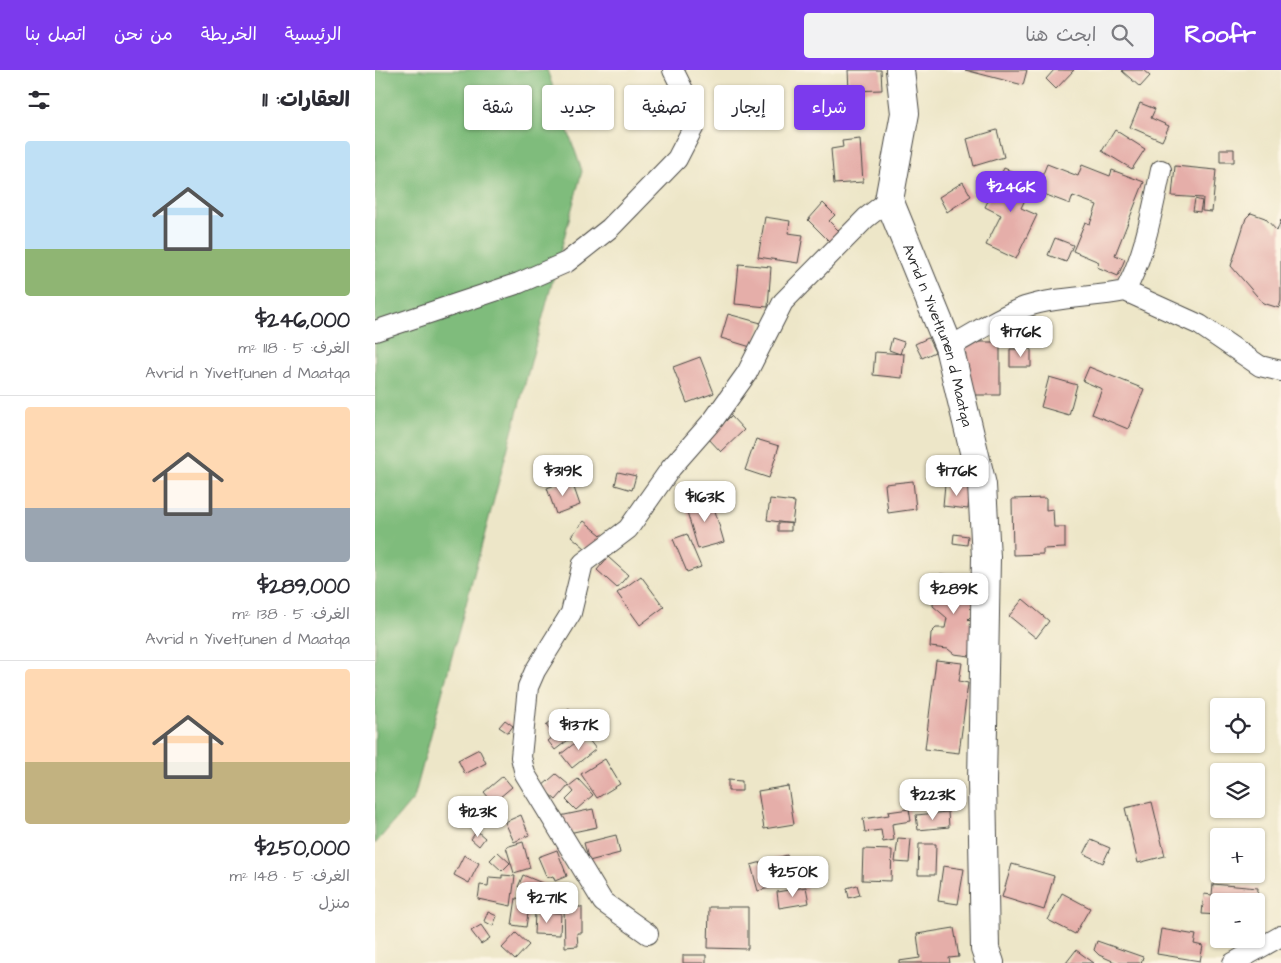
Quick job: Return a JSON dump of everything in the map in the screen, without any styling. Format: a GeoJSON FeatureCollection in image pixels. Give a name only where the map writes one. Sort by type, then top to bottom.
{"type":"FeatureCollection","features":[{"type":"Feature","properties":{"kind":"main road"},"geometry":{"type":"LineString","coordinates":[[889,200],[905,113],[900,70]]}},
{"type":"Feature","properties":{"kind":"main road","name":"Avrid n Yivetṛunen d Maatqa"},"geometry":{"type":"LineString","coordinates":[[889,200],[949,346],[982,485],[985,522],[982,782],[985,949],[990,963]]}},
{"type":"Feature","properties":{"kind":"street"},"geometry":{"type":"LineString","coordinates":[[375,331],[527,279],[567,262],[610,228],[677,159],[693,128],[687,98],[673,70]]}},
{"type":"Feature","properties":{"kind":"street"},"geometry":{"type":"LineString","coordinates":[[1125,291],[1132,278],[1145,239],[1161,170]]}},
{"type":"Feature","properties":{"kind":"street"},"geometry":{"type":"LineString","coordinates":[[648,934],[603,902],[525,774],[521,757],[528,687],[535,671],[571,613],[583,563],[628,529],[671,468],[714,419],[747,373],[783,302],[866,218],[889,200]]}},
{"type":"Feature","properties":{"kind":"street"},"geometry":{"type":"LineString","coordinates":[[949,346],[1025,308],[1063,298],[1109,295],[1125,291],[1200,325],[1260,366],[1281,371]]}},
{"type":"Feature","properties":{"kind":"street"},"geometry":{"type":"LineString","coordinates":[[1233,963],[1281,936]]}},
{"type":"Feature","properties":{"kind":"green space"},"geometry":{"type":"Polygon","coordinates":[[[375,70],[547,70],[552,85],[542,85],[542,130],[568,130],[582,171],[414,798],[375,844],[375,70]]]}},
{"type":"Feature","properties":{"kind":"building"},"geometry":{"type":"Polygon","coordinates":[[[848,70],[881,70],[882,90],[865,91],[865,85],[849,85],[848,70]]]}},
{"type":"Feature","properties":{"kind":"building"},"geometry":{"type":"Polygon","coordinates":[[[965,70],[1027,70],[1023,85],[965,70]]]}},
{"type":"Feature","properties":{"kind":"building"},"geometry":{"type":"Polygon","coordinates":[[[1054,70],[1074,70],[1056,89],[1046,79],[1054,70]]]}},
{"type":"Feature","properties":{"kind":"building"},"geometry":{"type":"Polygon","coordinates":[[[1123,70],[1143,70],[1150,76],[1140,87],[1123,70]]]}},
{"type":"Feature","properties":{"kind":"building"},"geometry":{"type":"Polygon","coordinates":[[[1140,103],[1155,109],[1151,118],[1169,126],[1162,141],[1130,127],[1140,103]]]}},
{"type":"Feature","properties":{"kind":"building"},"geometry":{"type":"Polygon","coordinates":[[[997,130],[1004,157],[974,166],[967,139],[997,130]]]}},
{"type":"Feature","properties":{"kind":"building"},"geometry":{"type":"Polygon","coordinates":[[[1115,130],[1145,149],[1132,169],[1102,151],[1115,130]]]}},
{"type":"Feature","properties":{"kind":"building"},"geometry":{"type":"Polygon","coordinates":[[[860,139],[863,182],[834,184],[831,149],[843,147],[842,141],[860,139]]]}},
{"type":"Feature","properties":{"kind":"building"},"geometry":{"type":"Polygon","coordinates":[[[1220,149],[1234,149],[1234,162],[1220,162],[1220,149]]]}},
{"type":"Feature","properties":{"kind":"building"},"geometry":{"type":"Polygon","coordinates":[[[1047,164],[1078,176],[1082,165],[1110,176],[1112,170],[1144,182],[1115,255],[1125,259],[1118,276],[1097,267],[1099,262],[1073,251],[1085,222],[1090,224],[1097,205],[1073,196],[1070,204],[1036,191],[1047,164]]]}},
{"type":"Feature","properties":{"kind":"building"},"geometry":{"type":"Polygon","coordinates":[[[1175,166],[1216,170],[1212,212],[1202,211],[1203,198],[1172,196],[1175,166]]]}},
{"type":"Feature","properties":{"kind":"building"},"geometry":{"type":"Polygon","coordinates":[[[1004,168],[1034,181],[1021,208],[1037,215],[1016,259],[986,245],[1001,215],[985,207],[1004,168]]]}},
{"type":"Feature","properties":{"kind":"building"},"geometry":{"type":"Polygon","coordinates":[[[963,182],[971,196],[947,212],[939,197],[963,182]]]}},
{"type":"Feature","properties":{"kind":"building"},"geometry":{"type":"Polygon","coordinates":[[[1195,199],[1202,201],[1200,212],[1193,211],[1195,199]]]}},
{"type":"Feature","properties":{"kind":"building"},"geometry":{"type":"Polygon","coordinates":[[[823,203],[835,215],[829,221],[842,234],[832,244],[808,220],[823,203]]]}},
{"type":"Feature","properties":{"kind":"building"},"geometry":{"type":"Polygon","coordinates":[[[1251,213],[1265,218],[1277,231],[1281,220],[1281,301],[1279,308],[1263,303],[1231,266],[1246,218],[1251,213]]]}},
{"type":"Feature","properties":{"kind":"building"},"geometry":{"type":"Polygon","coordinates":[[[765,217],[790,221],[788,233],[803,235],[798,263],[758,257],[765,217]]]}},
{"type":"Feature","properties":{"kind":"building"},"geometry":{"type":"Polygon","coordinates":[[[1055,238],[1073,245],[1066,262],[1048,255],[1055,238]]]}},
{"type":"Feature","properties":{"kind":"building"},"geometry":{"type":"Polygon","coordinates":[[[739,264],[771,267],[768,307],[735,304],[739,264]]]}},
{"type":"Feature","properties":{"kind":"building"},"geometry":{"type":"Polygon","coordinates":[[[728,314],[761,323],[754,348],[721,338],[728,314]]]}},
{"type":"Feature","properties":{"kind":"building"},"geometry":{"type":"Polygon","coordinates":[[[892,338],[904,342],[900,354],[889,350],[892,338]]]}},
{"type":"Feature","properties":{"kind":"building"},"geometry":{"type":"Polygon","coordinates":[[[928,338],[935,352],[922,358],[915,344],[928,338]]]}},
{"type":"Feature","properties":{"kind":"building"},"geometry":{"type":"Polygon","coordinates":[[[965,342],[1000,342],[1000,395],[965,395],[965,342]]]}},
{"type":"Feature","properties":{"kind":"building"},"geometry":{"type":"Polygon","coordinates":[[[1010,349],[1031,349],[1031,367],[1010,367],[1010,349]]]}},
{"type":"Feature","properties":{"kind":"building"},"geometry":{"type":"Polygon","coordinates":[[[875,352],[904,354],[902,378],[873,375],[875,352]]]}},
{"type":"Feature","properties":{"kind":"building"},"geometry":{"type":"Polygon","coordinates":[[[700,357],[714,393],[687,403],[673,367],[700,357]]]}},
{"type":"Feature","properties":{"kind":"building"},"geometry":{"type":"Polygon","coordinates":[[[1089,367],[1144,389],[1128,429],[1092,414],[1102,389],[1083,381],[1089,367]]]}},
{"type":"Feature","properties":{"kind":"building"},"geometry":{"type":"Polygon","coordinates":[[[1049,377],[1077,385],[1069,415],[1041,407],[1049,377]]]}},
{"type":"Feature","properties":{"kind":"building"},"geometry":{"type":"Polygon","coordinates":[[[731,416],[744,430],[721,452],[708,438],[731,416]]]}},
{"type":"Feature","properties":{"kind":"building"},"geometry":{"type":"Polygon","coordinates":[[[756,439],[779,446],[769,478],[745,470],[756,439]]]}},
{"type":"Feature","properties":{"kind":"building"},"geometry":{"type":"Polygon","coordinates":[[[618,472],[636,476],[632,490],[615,485],[618,472]]]}},
{"type":"Feature","properties":{"kind":"building"},"geometry":{"type":"Polygon","coordinates":[[[571,479],[580,505],[556,514],[547,488],[571,479]]]}},
{"type":"Feature","properties":{"kind":"building"},"geometry":{"type":"Polygon","coordinates":[[[913,481],[916,509],[888,513],[885,484],[913,481]]]}},
{"type":"Feature","properties":{"kind":"building"},"geometry":{"type":"Polygon","coordinates":[[[945,484],[970,487],[968,509],[943,506],[945,484]]]}},
{"type":"Feature","properties":{"kind":"building"},"geometry":{"type":"Polygon","coordinates":[[[711,497],[724,542],[698,549],[685,505],[711,497]]]}},
{"type":"Feature","properties":{"kind":"building"},"geometry":{"type":"Polygon","coordinates":[[[1046,498],[1046,510],[1053,509],[1054,527],[1065,527],[1065,548],[1043,549],[1043,554],[1013,555],[1012,499],[1046,498]]]}},
{"type":"Feature","properties":{"kind":"building"},"geometry":{"type":"Polygon","coordinates":[[[770,499],[795,502],[792,524],[767,520],[770,499]]]}},
{"type":"Feature","properties":{"kind":"building"},"geometry":{"type":"Polygon","coordinates":[[[584,521],[606,539],[592,554],[571,536],[584,521]]]}},
{"type":"Feature","properties":{"kind":"building"},"geometry":{"type":"Polygon","coordinates":[[[778,523],[791,523],[791,531],[778,531],[778,523]]]}},
{"type":"Feature","properties":{"kind":"building"},"geometry":{"type":"Polygon","coordinates":[[[687,534],[701,567],[687,572],[673,539],[687,534]]]}},
{"type":"Feature","properties":{"kind":"building"},"geometry":{"type":"Polygon","coordinates":[[[954,534],[968,536],[967,545],[953,543],[954,534]]]}},
{"type":"Feature","properties":{"kind":"building"},"geometry":{"type":"Polygon","coordinates":[[[608,557],[628,575],[617,588],[597,570],[608,557]]]}},
{"type":"Feature","properties":{"kind":"building"},"geometry":{"type":"Polygon","coordinates":[[[940,574],[955,575],[965,585],[975,585],[972,615],[968,619],[976,627],[972,632],[970,656],[954,654],[948,649],[930,647],[931,633],[936,628],[945,628],[947,618],[933,606],[935,579],[940,574]]]}},
{"type":"Feature","properties":{"kind":"building"},"geometry":{"type":"Polygon","coordinates":[[[641,576],[664,607],[640,625],[617,593],[641,576]]]}},
{"type":"Feature","properties":{"kind":"building"},"geometry":{"type":"Polygon","coordinates":[[[1023,599],[1049,621],[1036,638],[1009,616],[1023,599]]]}},
{"type":"Feature","properties":{"kind":"building"},"geometry":{"type":"Polygon","coordinates":[[[936,660],[962,663],[959,681],[968,683],[959,753],[925,749],[936,660]]]}},
{"type":"Feature","properties":{"kind":"building"},"geometry":{"type":"Polygon","coordinates":[[[569,708],[584,728],[555,750],[548,741],[554,736],[546,725],[569,708]]]}},
{"type":"Feature","properties":{"kind":"building"},"geometry":{"type":"Polygon","coordinates":[[[505,720],[513,726],[508,733],[499,727],[505,720]]]}},
{"type":"Feature","properties":{"kind":"building"},"geometry":{"type":"Polygon","coordinates":[[[585,735],[596,749],[572,768],[561,754],[585,735]]]}},
{"type":"Feature","properties":{"kind":"building"},"geometry":{"type":"Polygon","coordinates":[[[479,749],[486,763],[465,774],[458,760],[479,749]]]}},
{"type":"Feature","properties":{"kind":"building"},"geometry":{"type":"Polygon","coordinates":[[[605,759],[620,784],[597,798],[581,774],[605,759]]]}},
{"type":"Feature","properties":{"kind":"building"},"geometry":{"type":"Polygon","coordinates":[[[556,774],[569,785],[556,800],[541,787],[556,774]]]}},
{"type":"Feature","properties":{"kind":"building"},"geometry":{"type":"Polygon","coordinates":[[[503,776],[512,787],[493,803],[484,792],[503,776]]]}},
{"type":"Feature","properties":{"kind":"building"},"geometry":{"type":"Polygon","coordinates":[[[578,779],[593,795],[576,810],[566,800],[574,792],[569,786],[578,779]]]}},
{"type":"Feature","properties":{"kind":"building"},"geometry":{"type":"Polygon","coordinates":[[[728,780],[742,781],[742,791],[728,791],[728,780]]]}},
{"type":"Feature","properties":{"kind":"building"},"geometry":{"type":"Polygon","coordinates":[[[788,786],[794,824],[764,829],[758,791],[788,786]]]}},
{"type":"Feature","properties":{"kind":"building"},"geometry":{"type":"Polygon","coordinates":[[[1152,802],[1165,856],[1138,863],[1125,808],[1152,802]]]}},
{"type":"Feature","properties":{"kind":"building"},"geometry":{"type":"Polygon","coordinates":[[[593,809],[597,827],[564,834],[560,816],[593,809]]]}},
{"type":"Feature","properties":{"kind":"building"},"geometry":{"type":"Polygon","coordinates":[[[909,809],[911,821],[892,824],[894,840],[883,842],[881,830],[865,832],[863,819],[889,815],[888,812],[909,809]]]}},
{"type":"Feature","properties":{"kind":"building"},"geometry":{"type":"Polygon","coordinates":[[[948,812],[949,827],[918,830],[916,815],[948,812]]]}},
{"type":"Feature","properties":{"kind":"building"},"geometry":{"type":"Polygon","coordinates":[[[521,815],[529,835],[514,842],[505,822],[521,815]]]}},
{"type":"Feature","properties":{"kind":"building"},"geometry":{"type":"Polygon","coordinates":[[[477,831],[485,838],[479,846],[471,839],[477,831]]]}},
{"type":"Feature","properties":{"kind":"building"},"geometry":{"type":"Polygon","coordinates":[[[616,835],[620,853],[589,861],[584,843],[616,835]]]}},
{"type":"Feature","properties":{"kind":"building"},"geometry":{"type":"Polygon","coordinates":[[[898,838],[911,839],[909,863],[895,862],[898,838]]]}},
{"type":"Feature","properties":{"kind":"building"},"geometry":{"type":"Polygon","coordinates":[[[1091,840],[1110,848],[1103,863],[1084,854],[1091,840]]]}},
{"type":"Feature","properties":{"kind":"building"},"geometry":{"type":"Polygon","coordinates":[[[523,842],[530,868],[514,873],[506,847],[523,842]]]}},
{"type":"Feature","properties":{"kind":"building"},"geometry":{"type":"Polygon","coordinates":[[[919,844],[936,844],[935,875],[918,875],[919,844]]]}},
{"type":"Feature","properties":{"kind":"building"},"geometry":{"type":"Polygon","coordinates":[[[863,849],[892,850],[891,881],[862,880],[863,849]]]}},
{"type":"Feature","properties":{"kind":"building"},"geometry":{"type":"Polygon","coordinates":[[[557,850],[567,876],[555,881],[553,876],[547,878],[538,857],[557,850]]]}},
{"type":"Feature","properties":{"kind":"building"},"geometry":{"type":"Polygon","coordinates":[[[498,852],[510,863],[502,871],[490,860],[498,852]]]}},
{"type":"Feature","properties":{"kind":"building"},"geometry":{"type":"Polygon","coordinates":[[[464,855],[479,863],[469,883],[454,875],[464,855]]]}},
{"type":"Feature","properties":{"kind":"building"},"geometry":{"type":"Polygon","coordinates":[[[787,855],[794,881],[758,891],[751,865],[787,855]]]}},
{"type":"Feature","properties":{"kind":"building"},"geometry":{"type":"Polygon","coordinates":[[[1012,864],[1054,876],[1044,910],[1002,897],[1012,864]]]}},
{"type":"Feature","properties":{"kind":"building"},"geometry":{"type":"Polygon","coordinates":[[[943,866],[964,869],[958,904],[938,901],[943,866]]]}},
{"type":"Feature","properties":{"kind":"building"},"geometry":{"type":"Polygon","coordinates":[[[502,875],[515,876],[511,906],[478,899],[480,885],[488,886],[489,877],[502,878],[502,875]]]}},
{"type":"Feature","properties":{"kind":"building"},"geometry":{"type":"Polygon","coordinates":[[[523,875],[547,885],[542,897],[518,887],[523,875]]]}},
{"type":"Feature","properties":{"kind":"building"},"geometry":{"type":"Polygon","coordinates":[[[1213,884],[1258,888],[1258,893],[1212,893],[1213,884]]]}},
{"type":"Feature","properties":{"kind":"building"},"geometry":{"type":"Polygon","coordinates":[[[857,885],[860,895],[849,898],[847,888],[857,885]]]}},
{"type":"Feature","properties":{"kind":"building"},"geometry":{"type":"Polygon","coordinates":[[[806,887],[809,903],[779,908],[777,892],[806,887]]]}},
{"type":"Feature","properties":{"kind":"building"},"geometry":{"type":"Polygon","coordinates":[[[1062,893],[1090,908],[1075,934],[1048,920],[1062,893]]]}},
{"type":"Feature","properties":{"kind":"building"},"geometry":{"type":"Polygon","coordinates":[[[1204,894],[1210,895],[1210,914],[1202,914],[1204,894]]]}},
{"type":"Feature","properties":{"kind":"building"},"geometry":{"type":"Polygon","coordinates":[[[516,898],[530,900],[526,927],[512,925],[516,898]]]}},
{"type":"Feature","properties":{"kind":"building"},"geometry":{"type":"Polygon","coordinates":[[[564,907],[582,907],[582,933],[577,933],[578,946],[565,947],[564,907]]]}},
{"type":"Feature","properties":{"kind":"building"},"geometry":{"type":"Polygon","coordinates":[[[709,907],[748,907],[748,949],[708,948],[709,907]]]}},
{"type":"Feature","properties":{"kind":"building"},"geometry":{"type":"Polygon","coordinates":[[[488,912],[497,916],[493,926],[484,921],[488,912]]]}},
{"type":"Feature","properties":{"kind":"building"},"geometry":{"type":"Polygon","coordinates":[[[535,912],[561,913],[560,935],[534,934],[535,912]]]}},
{"type":"Feature","properties":{"kind":"building"},"geometry":{"type":"Polygon","coordinates":[[[481,925],[490,938],[481,944],[471,931],[481,925]]]}},
{"type":"Feature","properties":{"kind":"building"},"geometry":{"type":"Polygon","coordinates":[[[954,928],[959,957],[949,958],[950,963],[899,963],[899,961],[920,958],[917,934],[954,928]]]}},
{"type":"Feature","properties":{"kind":"building"},"geometry":{"type":"Polygon","coordinates":[[[1161,929],[1196,935],[1194,944],[1203,946],[1200,961],[1157,954],[1161,929]]]}},
{"type":"Feature","properties":{"kind":"building"},"geometry":{"type":"Polygon","coordinates":[[[516,933],[529,945],[515,960],[502,948],[516,933]]]}},
{"type":"Feature","properties":{"kind":"building"},"geometry":{"type":"Polygon","coordinates":[[[1097,941],[1143,957],[1141,963],[1117,963],[1099,955],[1094,950],[1097,941]]]}},
{"type":"Feature","properties":{"kind":"building"},"geometry":{"type":"Polygon","coordinates":[[[1076,950],[1094,963],[1066,963],[1076,950]]]}},
{"type":"Feature","properties":{"kind":"building"},"geometry":{"type":"Polygon","coordinates":[[[683,955],[706,955],[706,963],[683,963],[683,955]]]}}]}
